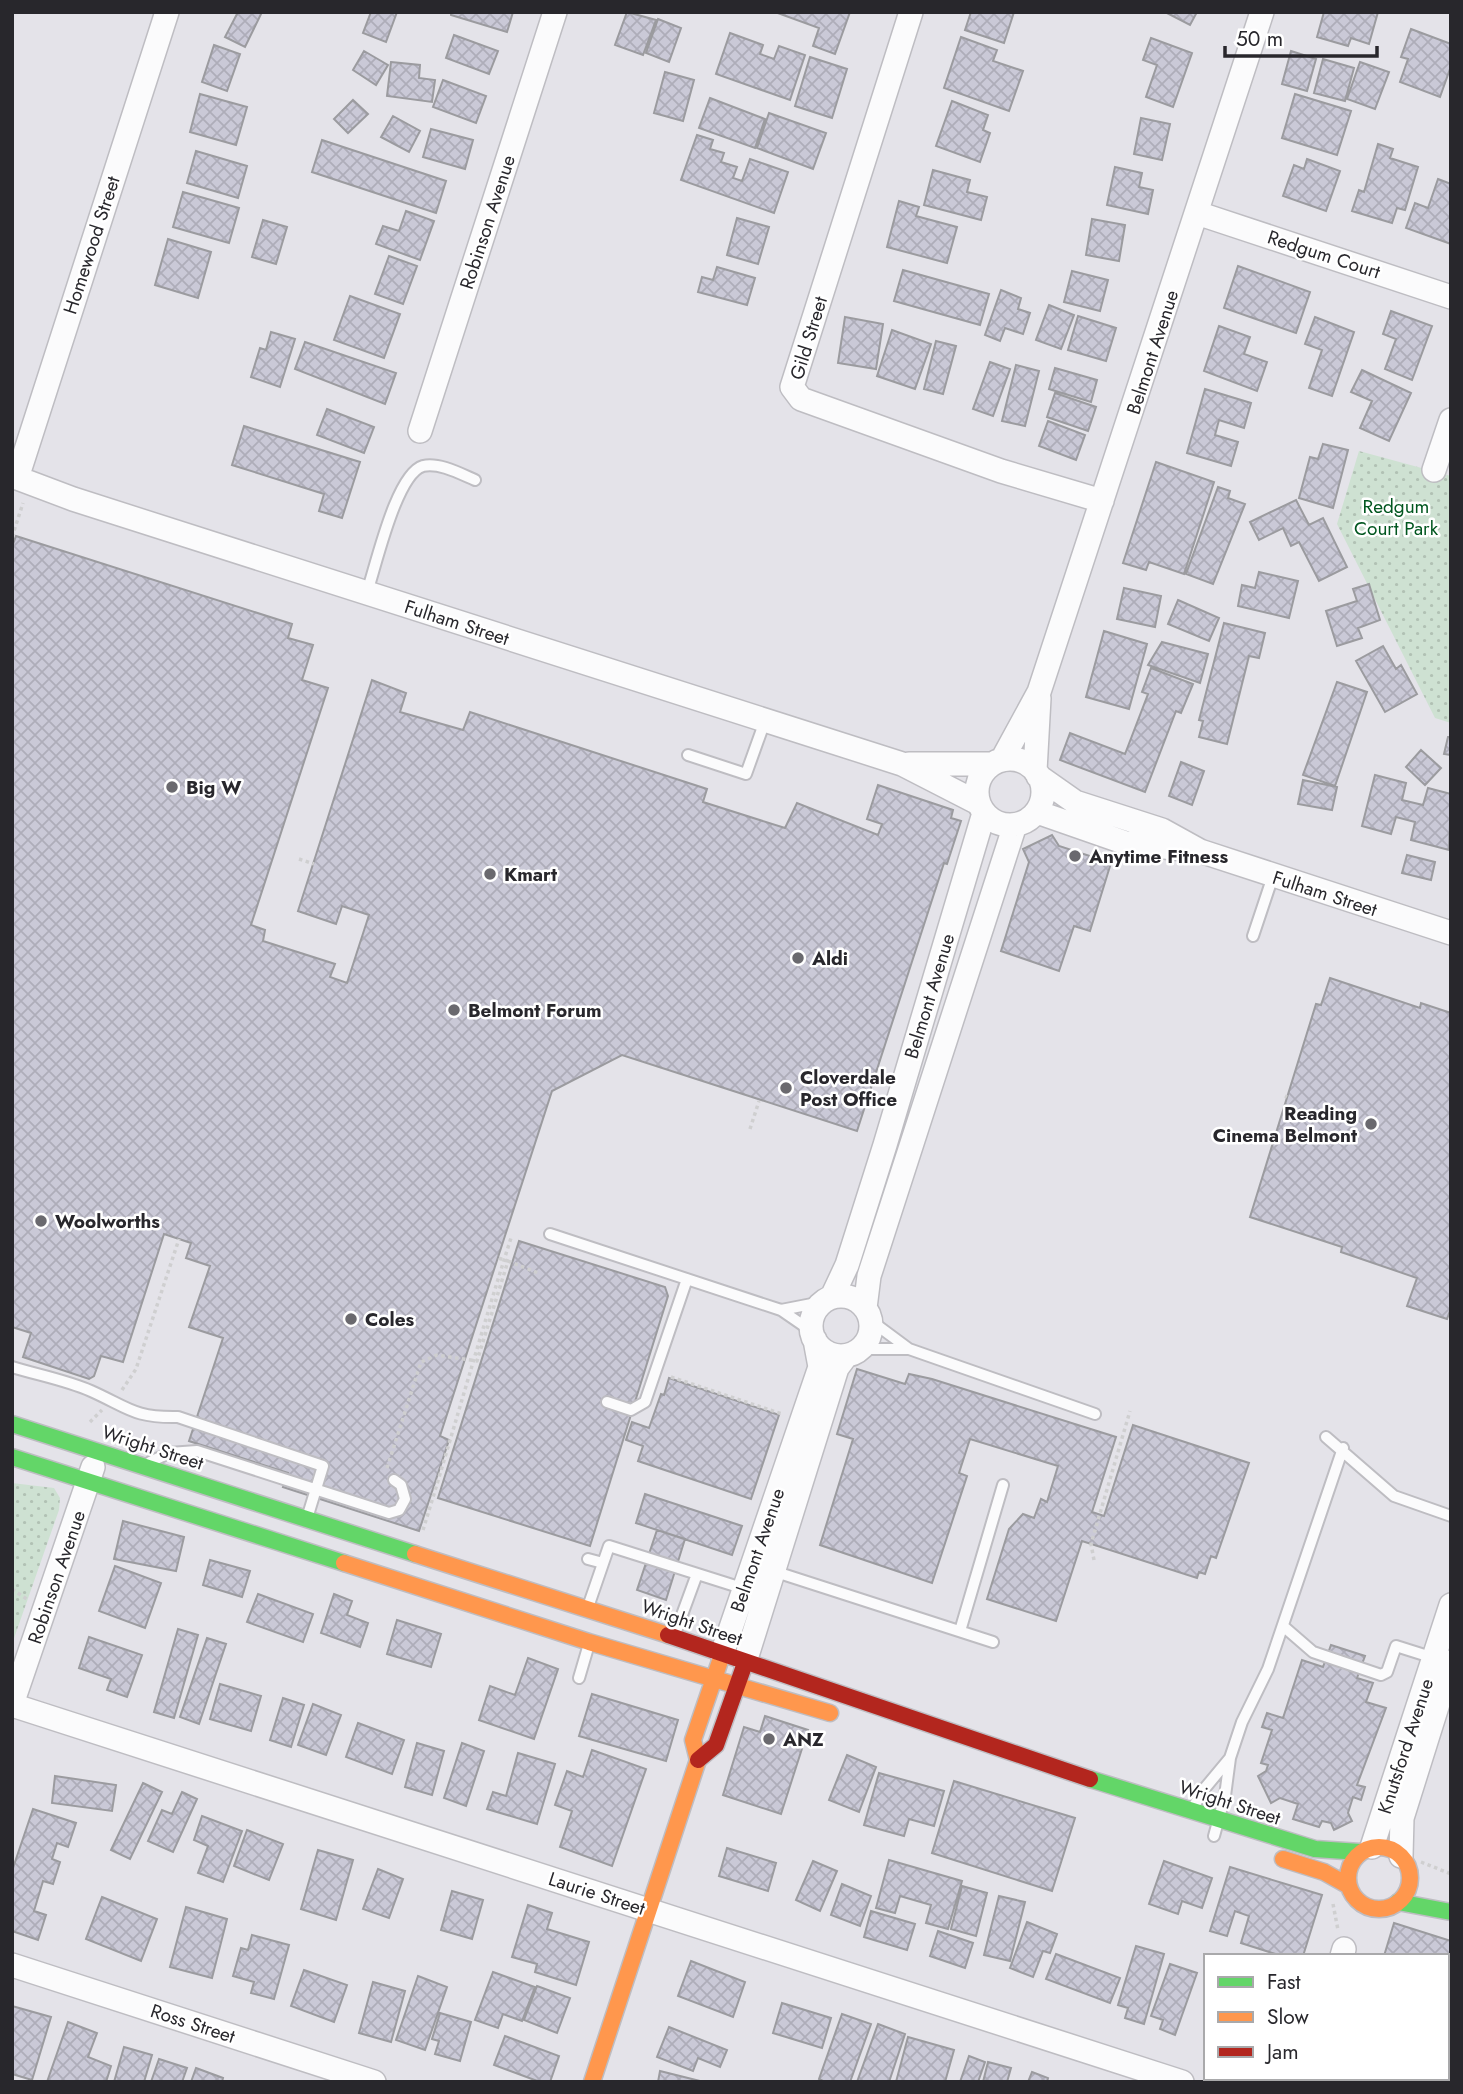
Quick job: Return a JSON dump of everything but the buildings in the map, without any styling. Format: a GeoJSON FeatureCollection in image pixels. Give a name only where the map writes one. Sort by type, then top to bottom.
{"type":"FeatureCollection","features":[{"type":"Feature","properties":{"kind":"street","name":"Homewood Street"},"geometry":{"type":"LineString","coordinates":[[15,477],[167,12]]}},
{"type":"Feature","properties":{"kind":"street","name":"Robinson Avenue"},"geometry":{"type":"LineString","coordinates":[[420,431],[555,12]]}},
{"type":"Feature","properties":{"kind":"street","name":"Gild Street"},"geometry":{"type":"LineString","coordinates":[[911,12],[792,387],[801,399],[1002,471],[1102,501]]}},
{"type":"Feature","properties":{"kind":"street","name":"Belmont Avenue"},"geometry":{"type":"LineString","coordinates":[[592,2082],[698,1760],[716,1745],[738,1686],[745,1662],[754,1592],[820,1367],[812,1335],[815,1310],[827,1300],[847,1265],[885,1145],[981,808],[979,781],[997,762],[1039,692],[1262,12]]}},
{"type":"Feature","properties":{"kind":"street","name":"Redgum Court"},"geometry":{"type":"LineString","coordinates":[[1197,213],[1451,297]]}},
{"type":"Feature","properties":{"kind":"street"},"geometry":{"type":"LineString","coordinates":[[1434,470],[1451,420]]}},
{"type":"Feature","properties":{"kind":"street","name":"Fulham Street"},"geometry":{"type":"LineString","coordinates":[[15,477],[73,499],[902,764],[981,808]]}},
{"type":"Feature","properties":{"kind":"street","name":"Belmont Avenue"},"geometry":{"type":"LineString","coordinates":[[1037,812],[1043,794],[1037,773],[1039,692]]}},
{"type":"Feature","properties":{"kind":"street"},"geometry":{"type":"LineString","coordinates":[[997,762],[1021,761],[1037,773]]}},
{"type":"Feature","properties":{"kind":"street","name":"Fulham Street"},"geometry":{"type":"LineString","coordinates":[[902,764],[997,762]]}},
{"type":"Feature","properties":{"kind":"street","name":"Fulham Street"},"geometry":{"type":"LineString","coordinates":[[1037,773],[1075,802],[1162,830],[1200,851],[1451,933]]}},
{"type":"Feature","properties":{"kind":"street"},"geometry":{"type":"LineString","coordinates":[[981,808],[1003,825],[1015,825],[1037,812]]}},
{"type":"Feature","properties":{"kind":"street","name":"Fulham Street"},"geometry":{"type":"LineString","coordinates":[[1037,812],[1126,843],[1200,851]]}},
{"type":"Feature","properties":{"kind":"street","name":"Belmont Avenue"},"geometry":{"type":"LineString","coordinates":[[698,1760],[693,1740],[722,1654],[754,1592],[772,1570],[837,1368],[867,1341],[869,1276],[1015,825]]}},
{"type":"Feature","properties":{"kind":"street"},"geometry":{"type":"LineString","coordinates":[[827,1300],[851,1297],[868,1314]]}},
{"type":"Feature","properties":{"kind":"street"},"geometry":{"type":"LineString","coordinates":[[812,1335],[822,1349],[853,1352]]}},
{"type":"Feature","properties":{"kind":"street","name":"Wright Street"},"geometry":{"type":"LineString","coordinates":[[12,1424],[98,1450],[309,1527],[674,1637],[1220,1833],[1315,1849],[1393,1849],[1426,1882]]}},
{"type":"Feature","properties":{"kind":"street","name":"Robinson Avenue"},"geometry":{"type":"LineString","coordinates":[[12,1704],[20,1658],[98,1450]]}},
{"type":"Feature","properties":{"kind":"street"},"geometry":{"type":"LineString","coordinates":[[12,1457],[321,1551],[589,1642],[846,1718]]}},
{"type":"Feature","properties":{"kind":"street","name":"Knutsford Avenue"},"geometry":{"type":"LineString","coordinates":[[1405,1862],[1402,1818],[1445,1661],[1451,1605]]}},
{"type":"Feature","properties":{"kind":"street","name":"Knutsford Avenue"},"geometry":{"type":"LineString","coordinates":[[1366,1849],[1445,1661]]}},
{"type":"Feature","properties":{"kind":"street","name":"Laurie Street"},"geometry":{"type":"LineString","coordinates":[[12,1704],[1182,2082]]}},
{"type":"Feature","properties":{"kind":"street","name":"Wright Street"},"geometry":{"type":"LineString","coordinates":[[1028,1776],[1191,1822]]}},
{"type":"Feature","properties":{"kind":"street"},"geometry":{"type":"LineString","coordinates":[[1349,1886],[1349,1868],[1366,1849]]}},
{"type":"Feature","properties":{"kind":"street","name":"Wright Street"},"geometry":{"type":"LineString","coordinates":[[1263,1852],[1324,1872],[1349,1886],[1353,1896],[1369,1908],[1380,1909],[1398,1902],[1451,1912]]}},
{"type":"Feature","properties":{"kind":"street"},"geometry":{"type":"LineString","coordinates":[[1398,1902],[1408,1887],[1405,1862]]}},
{"type":"Feature","properties":{"kind":"street","name":"Ross Street"},"geometry":{"type":"LineString","coordinates":[[12,1965],[374,2082]]}},
{"type":"Feature","properties":{"kind":"lane"},"geometry":{"type":"LineString","coordinates":[[368,592],[401,488],[414,471],[432,466],[475,480]]}},
{"type":"Feature","properties":{"kind":"lane"},"geometry":{"type":"LineString","coordinates":[[688,755],[746,774],[765,721]]}},
{"type":"Feature","properties":{"kind":"lane"},"geometry":{"type":"LineString","coordinates":[[1253,936],[1273,876]]}},
{"type":"Feature","properties":{"kind":"lane"},"geometry":{"type":"LineString","coordinates":[[550,1234],[781,1310],[812,1335]]}},
{"type":"Feature","properties":{"kind":"lane"},"geometry":{"type":"LineString","coordinates":[[607,1402],[631,1410],[641,1407],[645,1402],[687,1279]]}},
{"type":"Feature","properties":{"kind":"lane"},"geometry":{"type":"LineString","coordinates":[[781,1310],[827,1300]]}},
{"type":"Feature","properties":{"kind":"lane"},"geometry":{"type":"LineString","coordinates":[[868,1314],[909,1349],[996,1382],[1096,1414]]}},
{"type":"Feature","properties":{"kind":"lane"},"geometry":{"type":"LineString","coordinates":[[853,1352],[909,1349]]}},
{"type":"Feature","properties":{"kind":"lane"},"geometry":{"type":"LineString","coordinates":[[12,1367],[91,1391],[131,1413],[153,1418],[178,1417],[323,1466],[313,1497],[309,1527]]}},
{"type":"Feature","properties":{"kind":"lane"},"geometry":{"type":"LineString","coordinates":[[1326,1437],[1343,1448],[1394,1496],[1451,1516]]}},
{"type":"Feature","properties":{"kind":"lane"},"geometry":{"type":"LineString","coordinates":[[1220,1833],[1230,1758],[1283,1626],[1343,1448]]}},
{"type":"Feature","properties":{"kind":"lane"},"geometry":{"type":"LineString","coordinates":[[143,1466],[169,1453],[184,1450],[209,1455],[389,1513],[399,1510],[405,1499],[401,1485],[389,1478]]}},
{"type":"Feature","properties":{"kind":"lane"},"geometry":{"type":"LineString","coordinates":[[960,1631],[1003,1485]]}},
{"type":"Feature","properties":{"kind":"lane"},"geometry":{"type":"LineString","coordinates":[[588,1610],[609,1546],[754,1592]]}},
{"type":"Feature","properties":{"kind":"lane"},"geometry":{"type":"LineString","coordinates":[[589,1559],[603,1563]]}},
{"type":"Feature","properties":{"kind":"lane"},"geometry":{"type":"LineString","coordinates":[[772,1570],[993,1642]]}},
{"type":"Feature","properties":{"kind":"lane"},"geometry":{"type":"LineString","coordinates":[[674,1637],[697,1574]]}},
{"type":"Feature","properties":{"kind":"lane"},"geometry":{"type":"LineString","coordinates":[[1283,1626],[1313,1652],[1381,1675],[1387,1672],[1396,1646],[1445,1661]]}},
{"type":"Feature","properties":{"kind":"lane"},"geometry":{"type":"LineString","coordinates":[[579,1678],[589,1642]]}},
{"type":"Feature","properties":{"kind":"lane"},"geometry":{"type":"LineString","coordinates":[[1191,1822],[1205,1788],[1230,1758]]}},
{"type":"Feature","properties":{"kind":"path"},"geometry":{"type":"LineString","coordinates":[[12,537],[23,503]]}},
{"type":"Feature","properties":{"kind":"path"},"geometry":{"type":"LineString","coordinates":[[299,859],[314,864]]}},
{"type":"Feature","properties":{"kind":"path"},"geometry":{"type":"LineString","coordinates":[[750,1129],[759,1101]]}},
{"type":"Feature","properties":{"kind":"path"},"geometry":{"type":"LineString","coordinates":[[420,1540],[453,1433],[464,1384],[511,1238]]}},
{"type":"Feature","properties":{"kind":"path"},"geometry":{"type":"LineString","coordinates":[[85,1426],[110,1402],[136,1369],[180,1239]]}},
{"type":"Feature","properties":{"kind":"path"},"geometry":{"type":"LineString","coordinates":[[498,1258],[538,1273]]}},
{"type":"Feature","properties":{"kind":"path"},"geometry":{"type":"LineString","coordinates":[[389,1478],[421,1362],[437,1354],[477,1361],[508,1261]]}},
{"type":"Feature","properties":{"kind":"path"},"geometry":{"type":"LineString","coordinates":[[671,1377],[787,1416]]}},
{"type":"Feature","properties":{"kind":"path"},"geometry":{"type":"LineString","coordinates":[[1094,1560],[1092,1541],[1130,1411]]}},
{"type":"Feature","properties":{"kind":"path"},"geometry":{"type":"LineString","coordinates":[[12,1589],[36,1603]]}},
{"type":"Feature","properties":{"kind":"path"},"geometry":{"type":"LineString","coordinates":[[1334,1896],[1332,1911],[1343,1952]]}},
{"type":"Feature","properties":{"kind":"green space","name":"Redgum Court Park"},"geometry":{"type":"Polygon","coordinates":[[[1359,451],[1451,476],[1451,723],[1435,718],[1337,524],[1359,451]]]}},
{"type":"Feature","properties":{"kind":"green space"},"geometry":{"type":"Polygon","coordinates":[[[12,1483],[54,1488],[60,1498],[59,1510],[12,1644],[12,1483]]]}},
{"type":"Feature","properties":{"kind":"traffic: fast"},"geometry":{"type":"LineString","coordinates":[[12,1424],[415,1554]]}},
{"type":"Feature","properties":{"kind":"traffic: fast"},"geometry":{"type":"LineString","coordinates":[[12,1457],[344,1563]]}},
{"type":"Feature","properties":{"kind":"traffic: fast"},"geometry":{"type":"LineString","coordinates":[[1090,1779],[1315,1849],[1360,1852]]}},
{"type":"Feature","properties":{"kind":"traffic: fast"},"geometry":{"type":"LineString","coordinates":[[1398,1902],[1451,1912]]}},
{"type":"Feature","properties":{"kind":"traffic: slow"},"geometry":{"type":"LineString","coordinates":[[415,1554],[668,1635]]}},
{"type":"Feature","properties":{"kind":"traffic: slow"},"geometry":{"type":"LineString","coordinates":[[344,1563],[589,1642],[830,1713]]}},
{"type":"Feature","properties":{"kind":"traffic: slow"},"geometry":{"type":"LineString","coordinates":[[592,2082],[698,1760],[693,1740],[720,1661]]}},
{"type":"Feature","properties":{"kind":"traffic: slow"},"geometry":{"type":"LineString","coordinates":[[1373,1847],[1385,1847],[1401,1856],[1408,1866],[1410,1878],[1408,1890],[1401,1900],[1385,1909],[1373,1909],[1362,1904],[1353,1895],[1348,1884],[1348,1872],[1353,1861],[1362,1852],[1373,1847]]}},
{"type":"Feature","properties":{"kind":"traffic: slow"},"geometry":{"type":"LineString","coordinates":[[1283,1859],[1324,1872],[1349,1886]]}},
{"type":"Feature","properties":{"kind":"traffic: jam"},"geometry":{"type":"LineString","coordinates":[[668,1635],[1090,1779]]}},
{"type":"Feature","properties":{"kind":"traffic: jam"},"geometry":{"type":"LineString","coordinates":[[698,1760],[716,1745],[744,1666]]}},
{"type":"Feature","properties":{"kind":"place","name":"Big W"},"geometry":{"type":"Point","coordinates":[172,787]}},
{"type":"Feature","properties":{"kind":"place","name":"Anytime Fitness"},"geometry":{"type":"Point","coordinates":[1075,856]}},
{"type":"Feature","properties":{"kind":"place","name":"Kmart"},"geometry":{"type":"Point","coordinates":[490,874]}},
{"type":"Feature","properties":{"kind":"place","name":"Aldi"},"geometry":{"type":"Point","coordinates":[798,958]}},
{"type":"Feature","properties":{"kind":"place","name":"Belmont Forum"},"geometry":{"type":"Point","coordinates":[454,1010]}},
{"type":"Feature","properties":{"kind":"place","name":"Cloverdale Post Office"},"geometry":{"type":"Point","coordinates":[786,1088]}},
{"type":"Feature","properties":{"kind":"place","name":"Reading Cinema Belmont"},"geometry":{"type":"Point","coordinates":[1371,1124]}},
{"type":"Feature","properties":{"kind":"place","name":"Woolworths"},"geometry":{"type":"Point","coordinates":[41,1221]}},
{"type":"Feature","properties":{"kind":"place","name":"Coles"},"geometry":{"type":"Point","coordinates":[351,1319]}},
{"type":"Feature","properties":{"kind":"place","name":"ANZ"},"geometry":{"type":"Point","coordinates":[769,1739]}}]}
